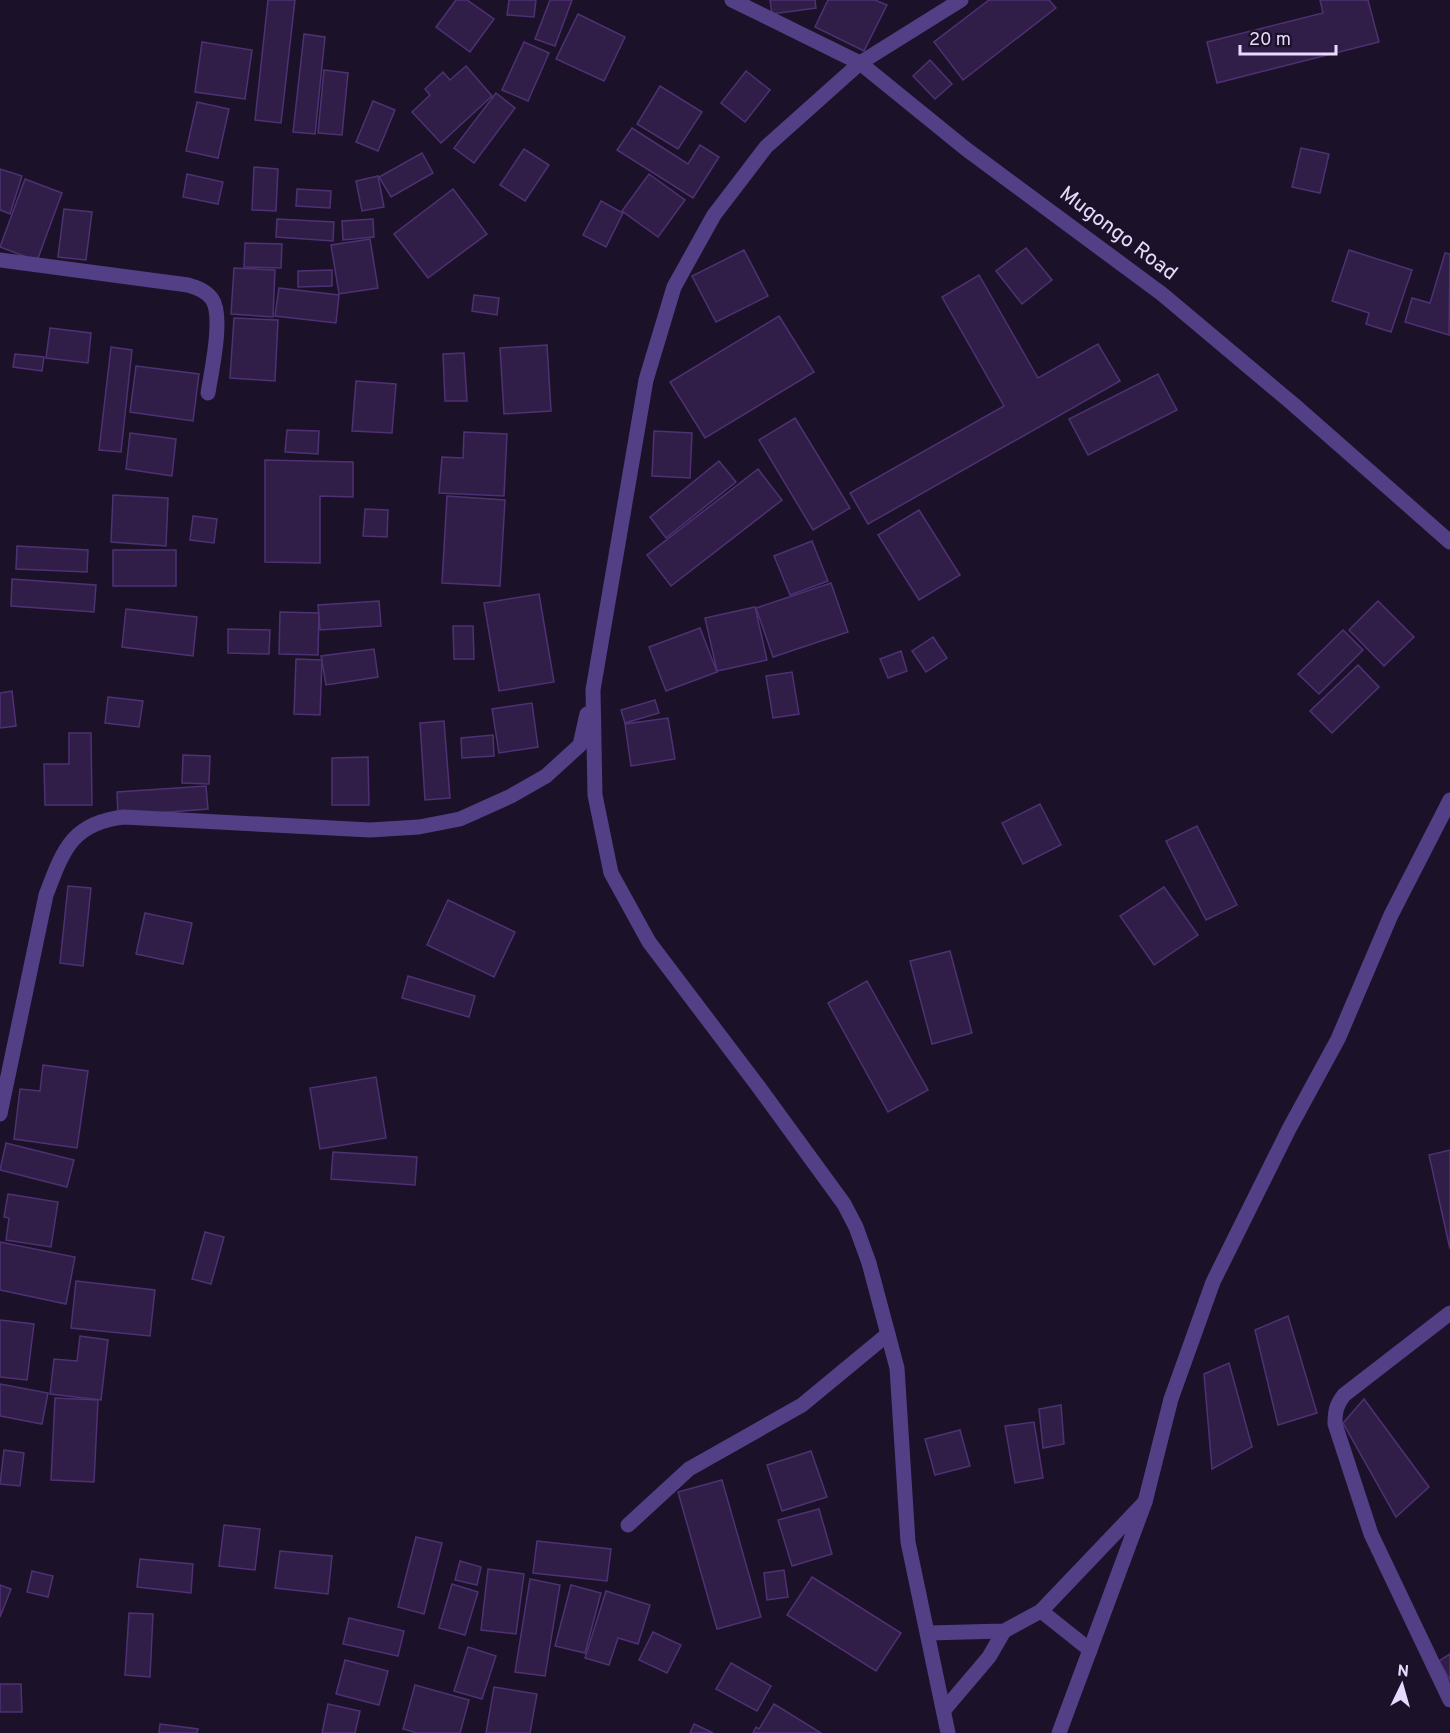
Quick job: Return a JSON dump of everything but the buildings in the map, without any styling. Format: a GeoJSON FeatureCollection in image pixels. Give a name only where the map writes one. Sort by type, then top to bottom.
{"type":"FeatureCollection","features":[{"type":"Feature","properties":{"kind":"street","name":"Mugongo Road"},"geometry":{"type":"LineString","coordinates":[[732,0],[860,63],[966,149],[1162,294],[1293,404],[1450,542]]}},
{"type":"Feature","properties":{"kind":"street"},"geometry":{"type":"LineString","coordinates":[[0,1114],[46,895],[69,843],[87,827],[104,819],[124,817],[370,830],[419,827],[460,819],[511,796],[546,776],[580,745],[593,690],[646,380],[674,287],[714,215],[766,147],[860,63],[961,0]]}},
{"type":"Feature","properties":{"kind":"street"},"geometry":{"type":"LineString","coordinates":[[0,260],[188,285],[203,290],[214,301],[217,335],[208,393]]}},
{"type":"Feature","properties":{"kind":"street"},"geometry":{"type":"LineString","coordinates":[[593,690],[595,795],[611,873],[649,942],[752,1077],[844,1204],[870,1263],[897,1368],[908,1542],[948,1733]]}},
{"type":"Feature","properties":{"kind":"street"},"geometry":{"type":"LineString","coordinates":[[1059,1733],[1144,1502],[1171,1399],[1214,1282],[1289,1130],[1338,1039],[1391,915],[1450,800]]}},
{"type":"Feature","properties":{"kind":"street"},"geometry":{"type":"LineString","coordinates":[[1450,1313],[1344,1395],[1337,1404],[1335,1412],[1335,1424],[1371,1534],[1450,1700]]}},
{"type":"Feature","properties":{"kind":"street"},"geometry":{"type":"LineString","coordinates":[[628,1525],[689,1469],[802,1405],[888,1334]]}},
{"type":"Feature","properties":{"kind":"street"},"geometry":{"type":"LineString","coordinates":[[928,1633],[1004,1631],[1041,1611],[1144,1502]]}},
{"type":"Feature","properties":{"kind":"street"},"geometry":{"type":"LineString","coordinates":[[1041,1611],[1090,1650]]}},
{"type":"Feature","properties":{"kind":"street"},"geometry":{"type":"LineString","coordinates":[[944,1710],[989,1657],[1004,1631]]}}]}
